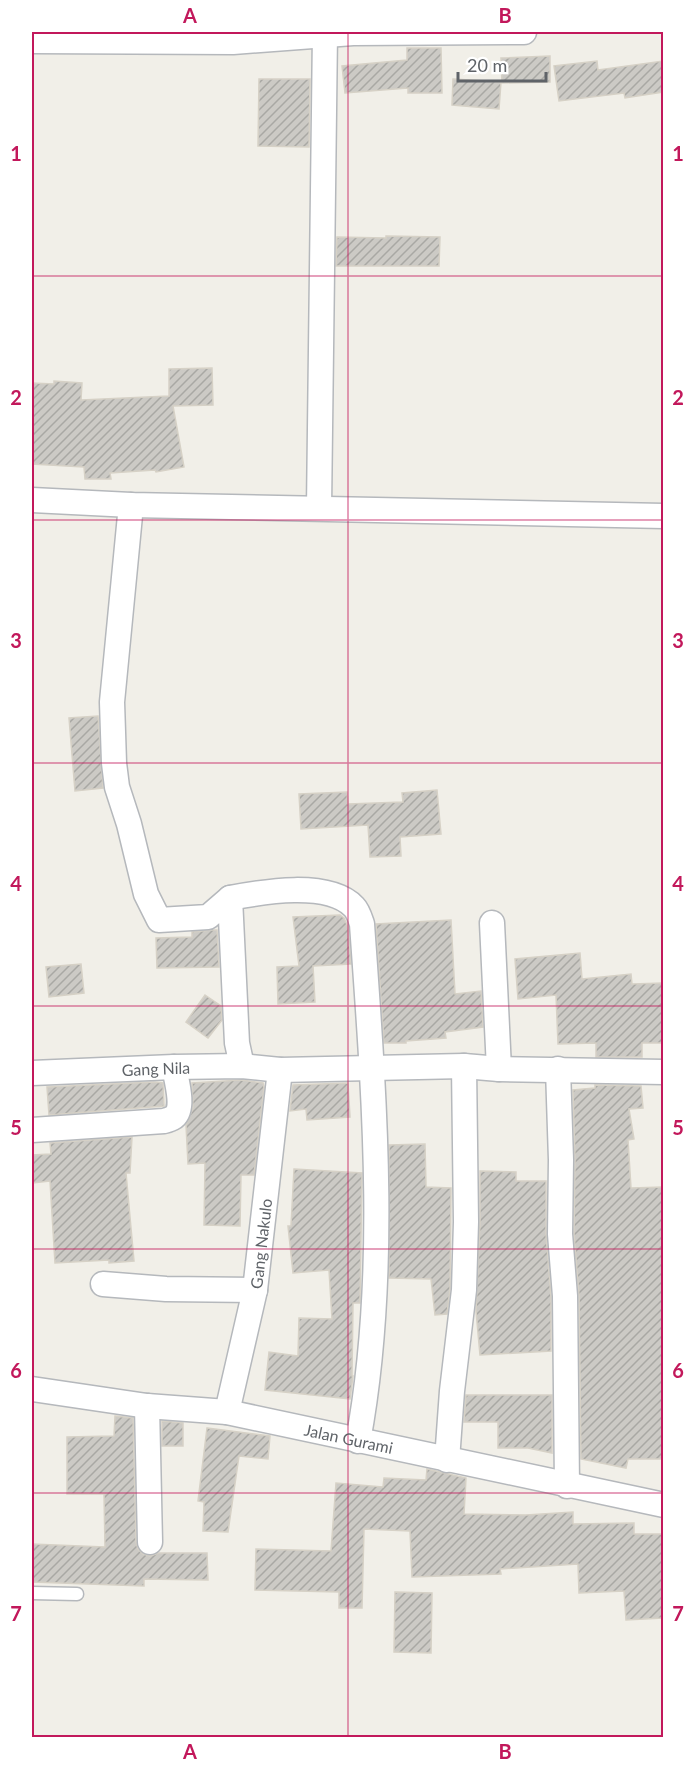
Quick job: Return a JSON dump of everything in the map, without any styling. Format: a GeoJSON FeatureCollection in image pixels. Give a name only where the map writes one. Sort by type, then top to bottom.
{"type":"FeatureCollection","features":[{"type":"Feature","properties":{"kind":"street"},"geometry":{"type":"LineString","coordinates":[[32,41],[325,33],[524,32]]}},
{"type":"Feature","properties":{"kind":"street"},"geometry":{"type":"LineString","coordinates":[[319,508],[325,33]]}},
{"type":"Feature","properties":{"kind":"street"},"geometry":{"type":"LineString","coordinates":[[32,500],[131,505],[663,516]]}},
{"type":"Feature","properties":{"kind":"street"},"geometry":{"type":"LineString","coordinates":[[131,505],[112,702],[114,763],[117,787],[129,824],[146,894],[159,920],[208,917],[230,898],[262,892],[307,891],[329,894],[342,899],[355,908],[362,924],[375,1151],[373,1325],[358,1442]]}},
{"type":"Feature","properties":{"kind":"street"},"geometry":{"type":"LineString","coordinates":[[230,898],[237,1043],[242,1066]]}},
{"type":"Feature","properties":{"kind":"street"},"geometry":{"type":"LineString","coordinates":[[492,923],[499,1069]]}},
{"type":"Feature","properties":{"kind":"street","name":"Gang Nila"},"geometry":{"type":"LineString","coordinates":[[32,1073],[242,1066],[280,1070],[464,1066],[499,1069],[663,1072]]}},
{"type":"Feature","properties":{"kind":"street"},"geometry":{"type":"LineString","coordinates":[[447,1460],[452,1391],[464,1290],[466,1222],[464,1066]]}},
{"type":"Feature","properties":{"kind":"street"},"geometry":{"type":"LineString","coordinates":[[32,1130],[164,1121],[175,1117],[179,1098],[174,1067]]}},
{"type":"Feature","properties":{"kind":"street"},"geometry":{"type":"LineString","coordinates":[[558,1069],[561,1160],[560,1234],[565,1296],[567,1486]]}},
{"type":"Feature","properties":{"kind":"street","name":"Gang Nakulo"},"geometry":{"type":"LineString","coordinates":[[227,1412],[255,1290],[280,1070]]}},
{"type":"Feature","properties":{"kind":"street"},"geometry":{"type":"LineString","coordinates":[[103,1284],[166,1289],[255,1290]]}},
{"type":"Feature","properties":{"kind":"street","name":"Jalan Gurami"},"geometry":{"type":"LineString","coordinates":[[32,1389],[147,1406],[227,1412],[358,1442],[663,1505]]}},
{"type":"Feature","properties":{"kind":"street"},"geometry":{"type":"LineString","coordinates":[[147,1406],[150,1542]]}},
{"type":"Feature","properties":{"kind":"lane"},"geometry":{"type":"LineString","coordinates":[[32,1593],[76,1594]]}},
{"type":"Feature","properties":{"kind":"building"},"geometry":{"type":"Polygon","coordinates":[[[407,48],[441,48],[442,93],[408,93],[408,88],[345,93],[342,66],[407,60],[407,48]]]}},
{"type":"Feature","properties":{"kind":"building"},"geometry":{"type":"Polygon","coordinates":[[[550,56],[550,82],[502,83],[501,58],[550,56]]]}},
{"type":"Feature","properties":{"kind":"building"},"geometry":{"type":"Polygon","coordinates":[[[597,61],[598,70],[663,61],[663,92],[625,98],[624,93],[559,101],[554,66],[597,61]]]}},
{"type":"Feature","properties":{"kind":"building"},"geometry":{"type":"Polygon","coordinates":[[[259,79],[310,79],[309,147],[258,146],[259,79]]]}},
{"type":"Feature","properties":{"kind":"building"},"geometry":{"type":"Polygon","coordinates":[[[453,79],[501,82],[499,109],[452,105],[453,79]]]}},
{"type":"Feature","properties":{"kind":"building"},"geometry":{"type":"Polygon","coordinates":[[[386,236],[440,237],[439,266],[336,266],[337,237],[386,238],[386,236]]]}},
{"type":"Feature","properties":{"kind":"building"},"geometry":{"type":"Polygon","coordinates":[[[212,368],[213,405],[173,406],[184,467],[156,472],[155,470],[110,473],[111,479],[85,479],[84,467],[32,464],[32,383],[54,384],[54,381],[82,383],[81,400],[169,396],[169,369],[212,368]]]}},
{"type":"Feature","properties":{"kind":"building"},"geometry":{"type":"Polygon","coordinates":[[[98,716],[103,788],[75,791],[69,718],[98,716]]]}},
{"type":"Feature","properties":{"kind":"building"},"geometry":{"type":"Polygon","coordinates":[[[437,790],[441,834],[400,837],[401,856],[370,857],[368,825],[301,829],[299,794],[347,792],[348,804],[403,802],[402,793],[437,790]]]}},
{"type":"Feature","properties":{"kind":"building"},"geometry":{"type":"Polygon","coordinates":[[[340,915],[348,927],[351,964],[313,966],[315,1002],[278,1004],[277,967],[299,966],[293,917],[340,915]]]}},
{"type":"Feature","properties":{"kind":"building"},"geometry":{"type":"Polygon","coordinates":[[[451,920],[455,994],[481,991],[483,1027],[445,1032],[446,1038],[384,1043],[376,924],[451,920]]]}},
{"type":"Feature","properties":{"kind":"building"},"geometry":{"type":"Polygon","coordinates":[[[217,930],[219,967],[157,968],[156,938],[192,937],[192,932],[217,930]]]}},
{"type":"Feature","properties":{"kind":"building"},"geometry":{"type":"Polygon","coordinates":[[[580,953],[582,979],[631,974],[632,984],[663,983],[663,1043],[642,1043],[642,1057],[596,1057],[596,1043],[558,1044],[556,995],[518,999],[515,959],[580,953]]]}},
{"type":"Feature","properties":{"kind":"building"},"geometry":{"type":"Polygon","coordinates":[[[81,964],[84,993],[49,997],[46,967],[81,964]]]}},
{"type":"Feature","properties":{"kind":"building"},"geometry":{"type":"Polygon","coordinates":[[[205,995],[221,1006],[222,1020],[208,1038],[186,1022],[205,995]]]}},
{"type":"Feature","properties":{"kind":"building"},"geometry":{"type":"Polygon","coordinates":[[[241,1080],[263,1083],[264,1087],[254,1175],[241,1175],[240,1226],[204,1225],[205,1163],[188,1164],[186,1125],[193,1108],[192,1083],[241,1080]]]}},
{"type":"Feature","properties":{"kind":"building"},"geometry":{"type":"Polygon","coordinates":[[[163,1083],[164,1106],[49,1115],[47,1087],[163,1083]]]}},
{"type":"Feature","properties":{"kind":"building"},"geometry":{"type":"Polygon","coordinates":[[[348,1083],[350,1117],[307,1120],[306,1109],[290,1111],[293,1085],[348,1083]]]}},
{"type":"Feature","properties":{"kind":"building"},"geometry":{"type":"Polygon","coordinates":[[[595,1085],[641,1086],[643,1108],[629,1109],[634,1139],[628,1140],[631,1188],[663,1187],[663,1459],[628,1459],[626,1468],[581,1459],[579,1296],[574,1234],[573,1090],[595,1088],[595,1085]]]}},
{"type":"Feature","properties":{"kind":"building"},"geometry":{"type":"Polygon","coordinates":[[[132,1137],[130,1173],[126,1173],[134,1261],[55,1263],[50,1181],[33,1183],[32,1155],[51,1154],[50,1143],[132,1137]]]}},
{"type":"Feature","properties":{"kind":"building"},"geometry":{"type":"Polygon","coordinates":[[[425,1144],[426,1187],[451,1188],[450,1289],[447,1314],[435,1315],[431,1279],[389,1278],[389,1145],[425,1144]]]}},
{"type":"Feature","properties":{"kind":"building"},"geometry":{"type":"Polygon","coordinates":[[[294,1169],[362,1173],[360,1303],[353,1303],[353,1376],[350,1399],[265,1390],[269,1352],[298,1356],[299,1318],[332,1319],[329,1270],[293,1273],[288,1226],[291,1226],[294,1169]]]}},
{"type":"Feature","properties":{"kind":"building"},"geometry":{"type":"Polygon","coordinates":[[[480,1171],[516,1172],[516,1181],[546,1181],[551,1351],[480,1355],[476,1311],[480,1171]]]}},
{"type":"Feature","properties":{"kind":"building"},"geometry":{"type":"Polygon","coordinates":[[[466,1395],[552,1395],[552,1453],[528,1448],[498,1448],[498,1422],[464,1422],[466,1395]]]}},
{"type":"Feature","properties":{"kind":"building"},"geometry":{"type":"Polygon","coordinates":[[[115,1416],[133,1418],[138,1549],[150,1556],[159,1553],[207,1553],[208,1580],[144,1579],[144,1586],[32,1582],[32,1544],[105,1547],[104,1494],[67,1494],[67,1437],[114,1436],[115,1416]]]}},
{"type":"Feature","properties":{"kind":"building"},"geometry":{"type":"Polygon","coordinates":[[[162,1421],[183,1423],[183,1446],[162,1446],[162,1421]]]}},
{"type":"Feature","properties":{"kind":"building"},"geometry":{"type":"Polygon","coordinates":[[[207,1428],[270,1436],[268,1459],[239,1456],[228,1532],[203,1531],[204,1502],[198,1501],[207,1428]]]}},
{"type":"Feature","properties":{"kind":"building"},"geometry":{"type":"Polygon","coordinates":[[[427,1469],[466,1478],[464,1514],[526,1515],[573,1512],[573,1524],[634,1523],[634,1534],[663,1534],[663,1618],[626,1620],[624,1591],[579,1593],[578,1564],[500,1569],[501,1574],[412,1577],[410,1531],[364,1529],[362,1608],[339,1608],[339,1592],[255,1590],[256,1549],[331,1551],[336,1483],[383,1487],[384,1478],[426,1480],[427,1469]]]}},
{"type":"Feature","properties":{"kind":"building"},"geometry":{"type":"Polygon","coordinates":[[[395,1592],[432,1593],[431,1653],[394,1652],[395,1592]]]}}]}
